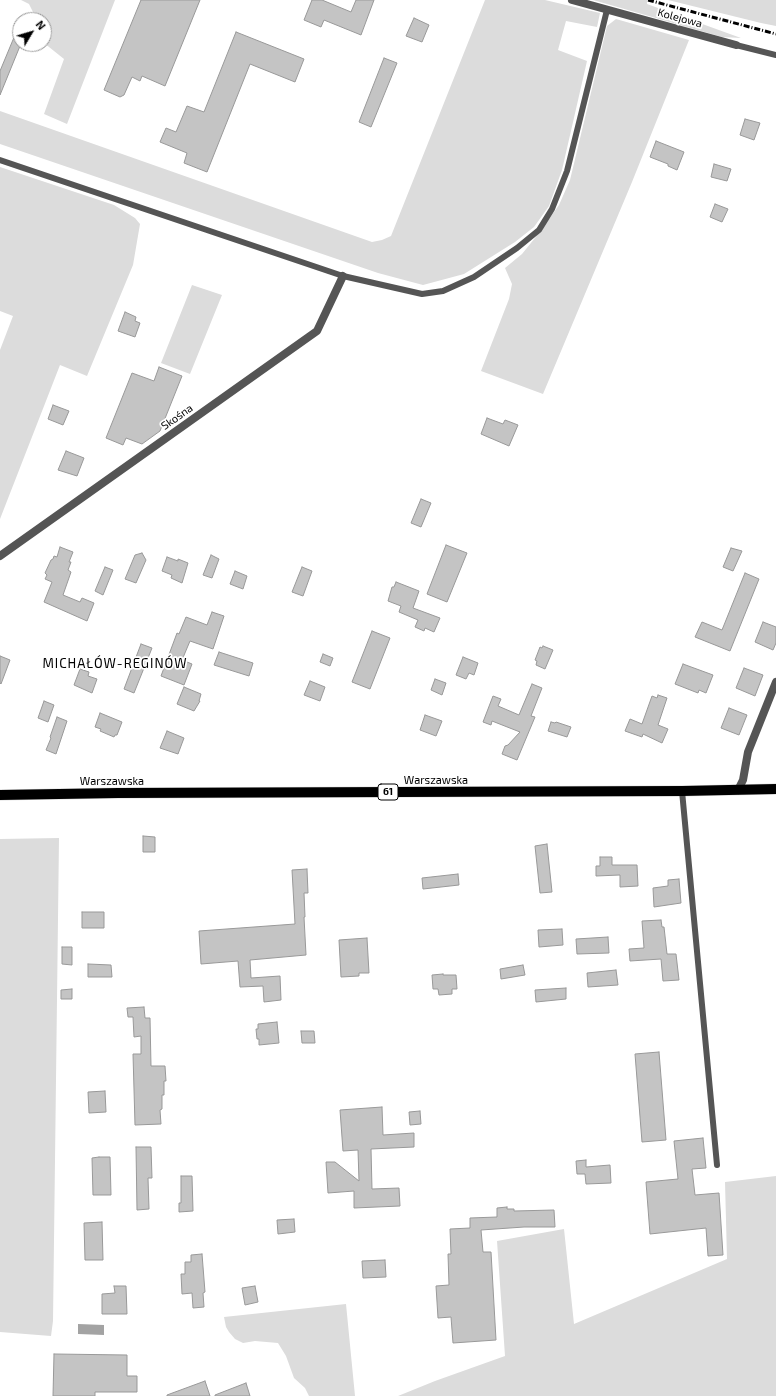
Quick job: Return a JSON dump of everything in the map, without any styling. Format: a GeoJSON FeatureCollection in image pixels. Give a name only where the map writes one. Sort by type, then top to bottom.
{"type":"FeatureCollection","features":[{"type":"Feature","properties":{"kind":"main road","name":"Warszawska"},"geometry":{"type":"LineString","coordinates":[[0,795],[118,793],[682,791],[776,789]]}},
{"type":"Feature","properties":{"kind":"street","name":"Kolejowa"},"geometry":{"type":"LineString","coordinates":[[572,0],[736,45]]}},
{"type":"Feature","properties":{"kind":"street","name":"Skośna"},"geometry":{"type":"LineString","coordinates":[[0,556],[317,331],[343,276]]}},
{"type":"Feature","properties":{"kind":"street"},"geometry":{"type":"LineString","coordinates":[[738,790],[743,780],[748,752],[776,682]]}},
{"type":"Feature","properties":{"kind":"lane"},"geometry":{"type":"LineString","coordinates":[[0,160],[343,276],[422,294],[443,291],[474,277],[517,248],[539,230],[552,209],[567,171],[607,10]]}},
{"type":"Feature","properties":{"kind":"lane"},"geometry":{"type":"LineString","coordinates":[[736,45],[776,55]]}},
{"type":"Feature","properties":{"kind":"lane"},"geometry":{"type":"LineString","coordinates":[[682,791],[717,1165]]}},
{"type":"Feature","properties":{"kind":"shaded area"},"geometry":{"type":"Polygon","coordinates":[[[21,0],[115,0],[67,124],[44,114],[64,59],[52,49],[52,12],[33,12],[29,4],[21,0]]]}},
{"type":"Feature","properties":{"kind":"shaded area"},"geometry":{"type":"Polygon","coordinates":[[[485,0],[545,0],[600,13],[597,27],[566,21],[558,50],[587,61],[562,170],[549,206],[534,227],[515,242],[464,274],[423,285],[378,273],[0,144],[0,111],[372,242],[382,240],[391,236],[485,0]]]}},
{"type":"Feature","properties":{"kind":"shaded area"},"geometry":{"type":"Polygon","coordinates":[[[593,0],[647,0],[647,4],[741,38],[722,37],[593,0]]]}},
{"type":"Feature","properties":{"kind":"shaded area"},"geometry":{"type":"Polygon","coordinates":[[[668,0],[776,0],[776,26],[761,23],[668,0]]]}},
{"type":"Feature","properties":{"kind":"shaded area"},"geometry":{"type":"Polygon","coordinates":[[[616,19],[689,40],[632,182],[543,394],[481,371],[509,299],[512,284],[505,268],[522,254],[539,233],[559,205],[570,180],[607,26],[616,19]]]}},
{"type":"Feature","properties":{"kind":"shaded area"},"geometry":{"type":"Polygon","coordinates":[[[0,167],[114,205],[135,218],[140,224],[133,265],[87,376],[60,365],[0,519],[0,350],[13,316],[0,311],[0,167]]]}},
{"type":"Feature","properties":{"kind":"shaded area"},"geometry":{"type":"Polygon","coordinates":[[[192,285],[222,295],[190,374],[161,363],[192,285]]]}},
{"type":"Feature","properties":{"kind":"shaded area"},"geometry":{"type":"Polygon","coordinates":[[[59,838],[53,1321],[51,1336],[0,1332],[0,839],[59,838]]]}},
{"type":"Feature","properties":{"kind":"shaded area"},"geometry":{"type":"Polygon","coordinates":[[[776,1176],[776,1396],[398,1396],[505,1356],[497,1241],[564,1229],[574,1324],[727,1259],[725,1182],[776,1176]]]}},
{"type":"Feature","properties":{"kind":"shaded area"},"geometry":{"type":"Polygon","coordinates":[[[346,1304],[355,1396],[309,1396],[305,1388],[294,1378],[286,1356],[278,1343],[255,1341],[243,1343],[235,1339],[229,1332],[226,1327],[224,1317],[346,1304]]]}},
{"type":"Feature","properties":{"kind":"shaded area"},"geometry":{"type":"Polygon","coordinates":[[[78,1324],[104,1325],[104,1335],[78,1334],[78,1324]]]}},
{"type":"Feature","properties":{"kind":"building"},"geometry":{"type":"Polygon","coordinates":[[[141,0],[200,0],[165,86],[142,76],[140,81],[132,77],[124,95],[120,97],[104,90],[141,0]]]}},
{"type":"Feature","properties":{"kind":"building"},"geometry":{"type":"Polygon","coordinates":[[[312,0],[322,0],[351,12],[356,0],[374,0],[361,35],[324,20],[321,27],[304,20],[312,0]]]}},
{"type":"Feature","properties":{"kind":"building"},"geometry":{"type":"Polygon","coordinates":[[[414,18],[429,25],[422,42],[406,36],[414,18]]]}},
{"type":"Feature","properties":{"kind":"building"},"geometry":{"type":"Polygon","coordinates":[[[236,32],[304,59],[295,82],[250,64],[207,172],[184,163],[187,153],[160,142],[166,128],[176,132],[187,106],[204,112],[236,32]]]}},
{"type":"Feature","properties":{"kind":"building"},"geometry":{"type":"Polygon","coordinates":[[[12,42],[12,52],[18,52],[0,95],[0,71],[12,42]]]}},
{"type":"Feature","properties":{"kind":"building"},"geometry":{"type":"Polygon","coordinates":[[[384,58],[397,63],[371,127],[359,122],[384,58]]]}},
{"type":"Feature","properties":{"kind":"building"},"geometry":{"type":"Polygon","coordinates":[[[745,119],[760,123],[754,140],[740,135],[745,119]]]}},
{"type":"Feature","properties":{"kind":"building"},"geometry":{"type":"Polygon","coordinates":[[[656,141],[684,152],[677,170],[668,166],[668,164],[650,157],[656,141]]]}},
{"type":"Feature","properties":{"kind":"building"},"geometry":{"type":"Polygon","coordinates":[[[714,164],[731,169],[727,181],[711,177],[714,164]]]}},
{"type":"Feature","properties":{"kind":"building"},"geometry":{"type":"Polygon","coordinates":[[[715,204],[728,209],[722,222],[710,217],[715,204]]]}},
{"type":"Feature","properties":{"kind":"building"},"geometry":{"type":"Polygon","coordinates":[[[125,312],[136,317],[135,321],[140,323],[135,337],[118,331],[125,312]]]}},
{"type":"Feature","properties":{"kind":"building"},"geometry":{"type":"Polygon","coordinates":[[[159,367],[182,376],[160,431],[142,444],[126,438],[123,445],[106,438],[132,373],[154,381],[159,367]]]}},
{"type":"Feature","properties":{"kind":"building"},"geometry":{"type":"Polygon","coordinates":[[[53,405],[69,411],[63,425],[48,419],[53,405]]]}},
{"type":"Feature","properties":{"kind":"building"},"geometry":{"type":"Polygon","coordinates":[[[487,418],[503,424],[505,420],[518,425],[509,446],[481,434],[487,418]]]}},
{"type":"Feature","properties":{"kind":"building"},"geometry":{"type":"Polygon","coordinates":[[[66,451],[84,458],[77,476],[58,470],[66,451]]]}},
{"type":"Feature","properties":{"kind":"building"},"geometry":{"type":"Polygon","coordinates":[[[421,499],[431,503],[421,527],[411,523],[421,499]]]}},
{"type":"Feature","properties":{"kind":"building"},"geometry":{"type":"Polygon","coordinates":[[[446,545],[467,553],[447,602],[427,594],[446,545]]]}},
{"type":"Feature","properties":{"kind":"building"},"geometry":{"type":"Polygon","coordinates":[[[60,547],[73,552],[68,570],[71,572],[63,595],[80,602],[82,598],[94,603],[87,621],[44,602],[52,582],[45,579],[47,575],[45,573],[54,556],[57,557],[60,547]]]}},
{"type":"Feature","properties":{"kind":"building"},"geometry":{"type":"Polygon","coordinates":[[[731,548],[742,551],[733,571],[723,567],[731,548]]]}},
{"type":"Feature","properties":{"kind":"building"},"geometry":{"type":"Polygon","coordinates":[[[142,553],[146,560],[136,583],[125,579],[135,555],[142,553]]]}},
{"type":"Feature","properties":{"kind":"building"},"geometry":{"type":"Polygon","coordinates":[[[211,555],[219,559],[212,578],[203,575],[211,555]]]}},
{"type":"Feature","properties":{"kind":"building"},"geometry":{"type":"Polygon","coordinates":[[[167,557],[188,563],[182,583],[171,578],[172,575],[162,571],[167,557]]]}},
{"type":"Feature","properties":{"kind":"building"},"geometry":{"type":"Polygon","coordinates":[[[105,567],[113,570],[103,595],[95,591],[105,567]]]}},
{"type":"Feature","properties":{"kind":"building"},"geometry":{"type":"Polygon","coordinates":[[[302,567],[312,571],[303,596],[292,592],[302,567]]]}},
{"type":"Feature","properties":{"kind":"building"},"geometry":{"type":"Polygon","coordinates":[[[235,571],[247,576],[243,589],[230,584],[235,571]]]}},
{"type":"Feature","properties":{"kind":"building"},"geometry":{"type":"Polygon","coordinates":[[[745,573],[759,579],[730,651],[695,637],[702,622],[722,630],[745,573]]]}},
{"type":"Feature","properties":{"kind":"building"},"geometry":{"type":"Polygon","coordinates":[[[396,582],[419,591],[413,608],[440,618],[434,632],[425,628],[424,631],[415,627],[418,620],[399,612],[401,606],[388,601],[392,587],[394,587],[396,582]]]}},
{"type":"Feature","properties":{"kind":"building"},"geometry":{"type":"Polygon","coordinates":[[[212,612],[224,616],[213,649],[190,641],[182,660],[192,664],[184,685],[161,676],[177,633],[179,634],[186,617],[207,625],[212,612]]]}},
{"type":"Feature","properties":{"kind":"building"},"geometry":{"type":"Polygon","coordinates":[[[763,622],[776,627],[776,643],[773,650],[755,642],[763,622]]]}},
{"type":"Feature","properties":{"kind":"building"},"geometry":{"type":"Polygon","coordinates":[[[372,631],[390,638],[370,689],[352,682],[372,631]]]}},
{"type":"Feature","properties":{"kind":"building"},"geometry":{"type":"Polygon","coordinates":[[[141,644],[152,648],[134,693],[124,689],[141,644]]]}},
{"type":"Feature","properties":{"kind":"building"},"geometry":{"type":"Polygon","coordinates":[[[543,646],[553,650],[545,669],[536,665],[537,661],[535,660],[540,647],[542,648],[543,646]]]}},
{"type":"Feature","properties":{"kind":"building"},"geometry":{"type":"Polygon","coordinates":[[[219,652],[253,663],[249,676],[214,665],[219,652]]]}},
{"type":"Feature","properties":{"kind":"building"},"geometry":{"type":"Polygon","coordinates":[[[323,654],[333,658],[330,666],[320,662],[323,654]]]}},
{"type":"Feature","properties":{"kind":"building"},"geometry":{"type":"Polygon","coordinates":[[[0,656],[10,660],[1,684],[0,683],[0,656]]]}},
{"type":"Feature","properties":{"kind":"building"},"geometry":{"type":"Polygon","coordinates":[[[463,657],[478,663],[474,675],[469,673],[466,679],[456,675],[463,657]]]}},
{"type":"Feature","properties":{"kind":"building"},"geometry":{"type":"Polygon","coordinates":[[[683,664],[713,675],[706,693],[699,690],[698,693],[675,684],[683,664]]]}},
{"type":"Feature","properties":{"kind":"building"},"geometry":{"type":"Polygon","coordinates":[[[744,668],[763,675],[755,696],[736,688],[744,668]]]}},
{"type":"Feature","properties":{"kind":"building"},"geometry":{"type":"Polygon","coordinates":[[[80,669],[89,672],[88,676],[97,679],[92,693],[74,685],[80,669]]]}},
{"type":"Feature","properties":{"kind":"building"},"geometry":{"type":"Polygon","coordinates":[[[435,679],[446,683],[442,695],[431,690],[435,679]]]}},
{"type":"Feature","properties":{"kind":"building"},"geometry":{"type":"Polygon","coordinates":[[[310,681],[325,687],[320,701],[304,695],[310,681]]]}},
{"type":"Feature","properties":{"kind":"building"},"geometry":{"type":"Polygon","coordinates":[[[532,684],[542,688],[531,716],[535,717],[517,760],[502,754],[505,746],[508,745],[520,732],[492,721],[491,725],[483,722],[493,696],[501,699],[498,706],[519,715],[532,684]]]}},
{"type":"Feature","properties":{"kind":"building"},"geometry":{"type":"Polygon","coordinates":[[[184,687],[201,694],[200,701],[194,711],[177,704],[184,687]]]}},
{"type":"Feature","properties":{"kind":"building"},"geometry":{"type":"Polygon","coordinates":[[[658,695],[667,698],[658,725],[668,729],[662,743],[643,734],[642,737],[625,731],[630,719],[642,724],[652,696],[657,698],[658,695]]]}},
{"type":"Feature","properties":{"kind":"building"},"geometry":{"type":"Polygon","coordinates":[[[44,701],[54,705],[48,722],[38,718],[44,701]]]}},
{"type":"Feature","properties":{"kind":"building"},"geometry":{"type":"Polygon","coordinates":[[[729,708],[747,715],[739,735],[721,728],[729,708]]]}},
{"type":"Feature","properties":{"kind":"building"},"geometry":{"type":"Polygon","coordinates":[[[100,713],[122,722],[117,735],[114,737],[100,731],[101,729],[95,727],[100,713]]]}},
{"type":"Feature","properties":{"kind":"building"},"geometry":{"type":"Polygon","coordinates":[[[425,715],[442,721],[436,736],[420,730],[425,715]]]}},
{"type":"Feature","properties":{"kind":"building"},"geometry":{"type":"Polygon","coordinates":[[[57,717],[67,721],[56,754],[46,750],[57,717]]]}},
{"type":"Feature","properties":{"kind":"building"},"geometry":{"type":"Polygon","coordinates":[[[551,722],[556,722],[571,727],[567,737],[548,731],[551,722]]]}},
{"type":"Feature","properties":{"kind":"building"},"geometry":{"type":"Polygon","coordinates":[[[167,731],[184,738],[178,754],[160,748],[167,731]]]}},
{"type":"Feature","properties":{"kind":"building"},"geometry":{"type":"Polygon","coordinates":[[[143,836],[155,837],[155,852],[143,852],[143,836]]]}},
{"type":"Feature","properties":{"kind":"building"},"geometry":{"type":"Polygon","coordinates":[[[547,844],[552,892],[540,893],[535,846],[547,844]]]}},
{"type":"Feature","properties":{"kind":"building"},"geometry":{"type":"Polygon","coordinates":[[[600,857],[612,857],[612,865],[637,865],[638,886],[620,887],[620,875],[596,876],[596,866],[600,866],[600,857]]]}},
{"type":"Feature","properties":{"kind":"building"},"geometry":{"type":"Polygon","coordinates":[[[307,869],[308,893],[304,893],[306,955],[250,960],[251,978],[280,976],[281,1000],[264,1002],[263,986],[240,987],[238,961],[201,964],[199,931],[295,924],[292,870],[307,869]]]}},
{"type":"Feature","properties":{"kind":"building"},"geometry":{"type":"Polygon","coordinates":[[[458,874],[459,885],[423,889],[422,878],[458,874]]]}},
{"type":"Feature","properties":{"kind":"building"},"geometry":{"type":"Polygon","coordinates":[[[679,879],[681,903],[654,907],[653,888],[668,886],[668,880],[679,879]]]}},
{"type":"Feature","properties":{"kind":"building"},"geometry":{"type":"Polygon","coordinates":[[[82,912],[104,912],[104,928],[82,928],[82,912]]]}},
{"type":"Feature","properties":{"kind":"building"},"geometry":{"type":"Polygon","coordinates":[[[661,920],[662,927],[664,927],[667,954],[676,954],[679,980],[663,981],[661,959],[630,961],[629,949],[644,948],[642,921],[661,920]]]}},
{"type":"Feature","properties":{"kind":"building"},"geometry":{"type":"Polygon","coordinates":[[[562,929],[563,945],[539,947],[538,930],[562,929]]]}},
{"type":"Feature","properties":{"kind":"building"},"geometry":{"type":"Polygon","coordinates":[[[608,937],[609,953],[577,954],[576,939],[608,937]]]}},
{"type":"Feature","properties":{"kind":"building"},"geometry":{"type":"Polygon","coordinates":[[[367,938],[369,973],[359,973],[359,976],[341,977],[339,940],[367,938]]]}},
{"type":"Feature","properties":{"kind":"building"},"geometry":{"type":"Polygon","coordinates":[[[62,947],[72,947],[72,965],[62,964],[62,947]]]}},
{"type":"Feature","properties":{"kind":"building"},"geometry":{"type":"Polygon","coordinates":[[[88,964],[111,965],[112,977],[88,977],[88,964]]]}},
{"type":"Feature","properties":{"kind":"building"},"geometry":{"type":"Polygon","coordinates":[[[523,965],[525,975],[501,979],[500,969],[523,965]]]}},
{"type":"Feature","properties":{"kind":"building"},"geometry":{"type":"Polygon","coordinates":[[[616,970],[618,985],[588,987],[587,973],[616,970]]]}},
{"type":"Feature","properties":{"kind":"building"},"geometry":{"type":"Polygon","coordinates":[[[432,975],[456,975],[457,989],[452,989],[452,994],[439,995],[438,989],[433,989],[432,975]]]}},
{"type":"Feature","properties":{"kind":"building"},"geometry":{"type":"Polygon","coordinates":[[[566,988],[566,999],[536,1002],[535,990],[566,988]]]}},
{"type":"Feature","properties":{"kind":"building"},"geometry":{"type":"Polygon","coordinates":[[[72,989],[72,999],[61,999],[61,990],[72,989]]]}},
{"type":"Feature","properties":{"kind":"building"},"geometry":{"type":"Polygon","coordinates":[[[144,1007],[145,1018],[150,1018],[151,1066],[165,1066],[166,1081],[164,1081],[164,1095],[162,1095],[162,1109],[160,1110],[161,1124],[135,1125],[133,1054],[141,1054],[141,1036],[134,1037],[133,1017],[128,1017],[127,1008],[144,1007]]]}},
{"type":"Feature","properties":{"kind":"building"},"geometry":{"type":"Polygon","coordinates":[[[277,1022],[279,1043],[259,1045],[256,1029],[258,1029],[258,1024],[277,1022]]]}},
{"type":"Feature","properties":{"kind":"building"},"geometry":{"type":"Polygon","coordinates":[[[301,1031],[314,1031],[315,1043],[302,1043],[301,1031]]]}},
{"type":"Feature","properties":{"kind":"building"},"geometry":{"type":"Polygon","coordinates":[[[659,1052],[666,1140],[642,1142],[635,1054],[659,1052]]]}},
{"type":"Feature","properties":{"kind":"building"},"geometry":{"type":"Polygon","coordinates":[[[105,1091],[106,1112],[89,1113],[88,1092],[105,1091]]]}},
{"type":"Feature","properties":{"kind":"building"},"geometry":{"type":"Polygon","coordinates":[[[382,1107],[383,1135],[414,1133],[414,1147],[371,1149],[372,1189],[399,1188],[400,1206],[354,1208],[354,1191],[328,1193],[326,1162],[335,1162],[359,1181],[358,1150],[343,1151],[340,1110],[382,1107]]]}},
{"type":"Feature","properties":{"kind":"building"},"geometry":{"type":"Polygon","coordinates":[[[420,1111],[421,1124],[410,1125],[409,1112],[420,1111]]]}},
{"type":"Feature","properties":{"kind":"building"},"geometry":{"type":"Polygon","coordinates":[[[703,1138],[706,1168],[692,1169],[695,1195],[719,1193],[723,1255],[708,1256],[706,1228],[650,1234],[646,1182],[678,1179],[674,1141],[703,1138]]]}},
{"type":"Feature","properties":{"kind":"building"},"geometry":{"type":"Polygon","coordinates":[[[136,1147],[151,1147],[152,1178],[148,1178],[149,1209],[137,1210],[136,1147]]]}},
{"type":"Feature","properties":{"kind":"building"},"geometry":{"type":"Polygon","coordinates":[[[110,1157],[111,1195],[93,1195],[92,1158],[110,1157]]]}},
{"type":"Feature","properties":{"kind":"building"},"geometry":{"type":"Polygon","coordinates":[[[586,1160],[586,1167],[610,1165],[611,1183],[586,1184],[585,1174],[577,1174],[576,1161],[586,1160]]]}},
{"type":"Feature","properties":{"kind":"building"},"geometry":{"type":"Polygon","coordinates":[[[181,1176],[192,1176],[193,1211],[179,1212],[179,1203],[181,1203],[181,1176]]]}},
{"type":"Feature","properties":{"kind":"building"},"geometry":{"type":"Polygon","coordinates":[[[507,1207],[507,1209],[514,1209],[514,1211],[554,1210],[555,1227],[524,1227],[481,1230],[483,1252],[491,1252],[496,1340],[453,1343],[451,1317],[438,1318],[436,1286],[449,1285],[448,1254],[451,1254],[450,1229],[470,1228],[470,1218],[497,1217],[497,1208],[507,1207]]]}},
{"type":"Feature","properties":{"kind":"building"},"geometry":{"type":"Polygon","coordinates":[[[294,1219],[295,1232],[278,1234],[277,1220],[294,1219]]]}},
{"type":"Feature","properties":{"kind":"building"},"geometry":{"type":"Polygon","coordinates":[[[102,1222],[103,1260],[85,1260],[84,1223],[102,1222]]]}},
{"type":"Feature","properties":{"kind":"building"},"geometry":{"type":"Polygon","coordinates":[[[202,1254],[205,1292],[203,1293],[204,1307],[193,1308],[192,1293],[182,1294],[181,1274],[185,1274],[185,1262],[191,1262],[191,1255],[202,1254]]]}},
{"type":"Feature","properties":{"kind":"building"},"geometry":{"type":"Polygon","coordinates":[[[385,1260],[386,1277],[363,1278],[362,1261],[385,1260]]]}},
{"type":"Feature","properties":{"kind":"building"},"geometry":{"type":"Polygon","coordinates":[[[114,1286],[126,1286],[127,1314],[102,1314],[102,1294],[115,1293],[114,1286]]]}},
{"type":"Feature","properties":{"kind":"building"},"geometry":{"type":"Polygon","coordinates":[[[255,1286],[258,1302],[245,1305],[242,1288],[255,1286]]]}},
{"type":"Feature","properties":{"kind":"building"},"geometry":{"type":"Polygon","coordinates":[[[54,1354],[127,1355],[127,1376],[137,1376],[137,1392],[95,1392],[95,1396],[53,1396],[54,1354]]]}},
{"type":"Feature","properties":{"kind":"building"},"geometry":{"type":"Polygon","coordinates":[[[205,1381],[210,1396],[167,1396],[167,1395],[205,1381]]]}},
{"type":"Feature","properties":{"kind":"building"},"geometry":{"type":"Polygon","coordinates":[[[246,1383],[250,1396],[215,1396],[215,1395],[246,1383]]]}},
{"type":"Feature","properties":{"kind":"railway"},"geometry":{"type":"LineString","coordinates":[[648,0],[776,34]]}},
{"type":"Feature","properties":{"kind":"district","name":"MICHAŁÓW-REGINÓW"},"geometry":{"type":"Point","coordinates":[115,664]}}]}
